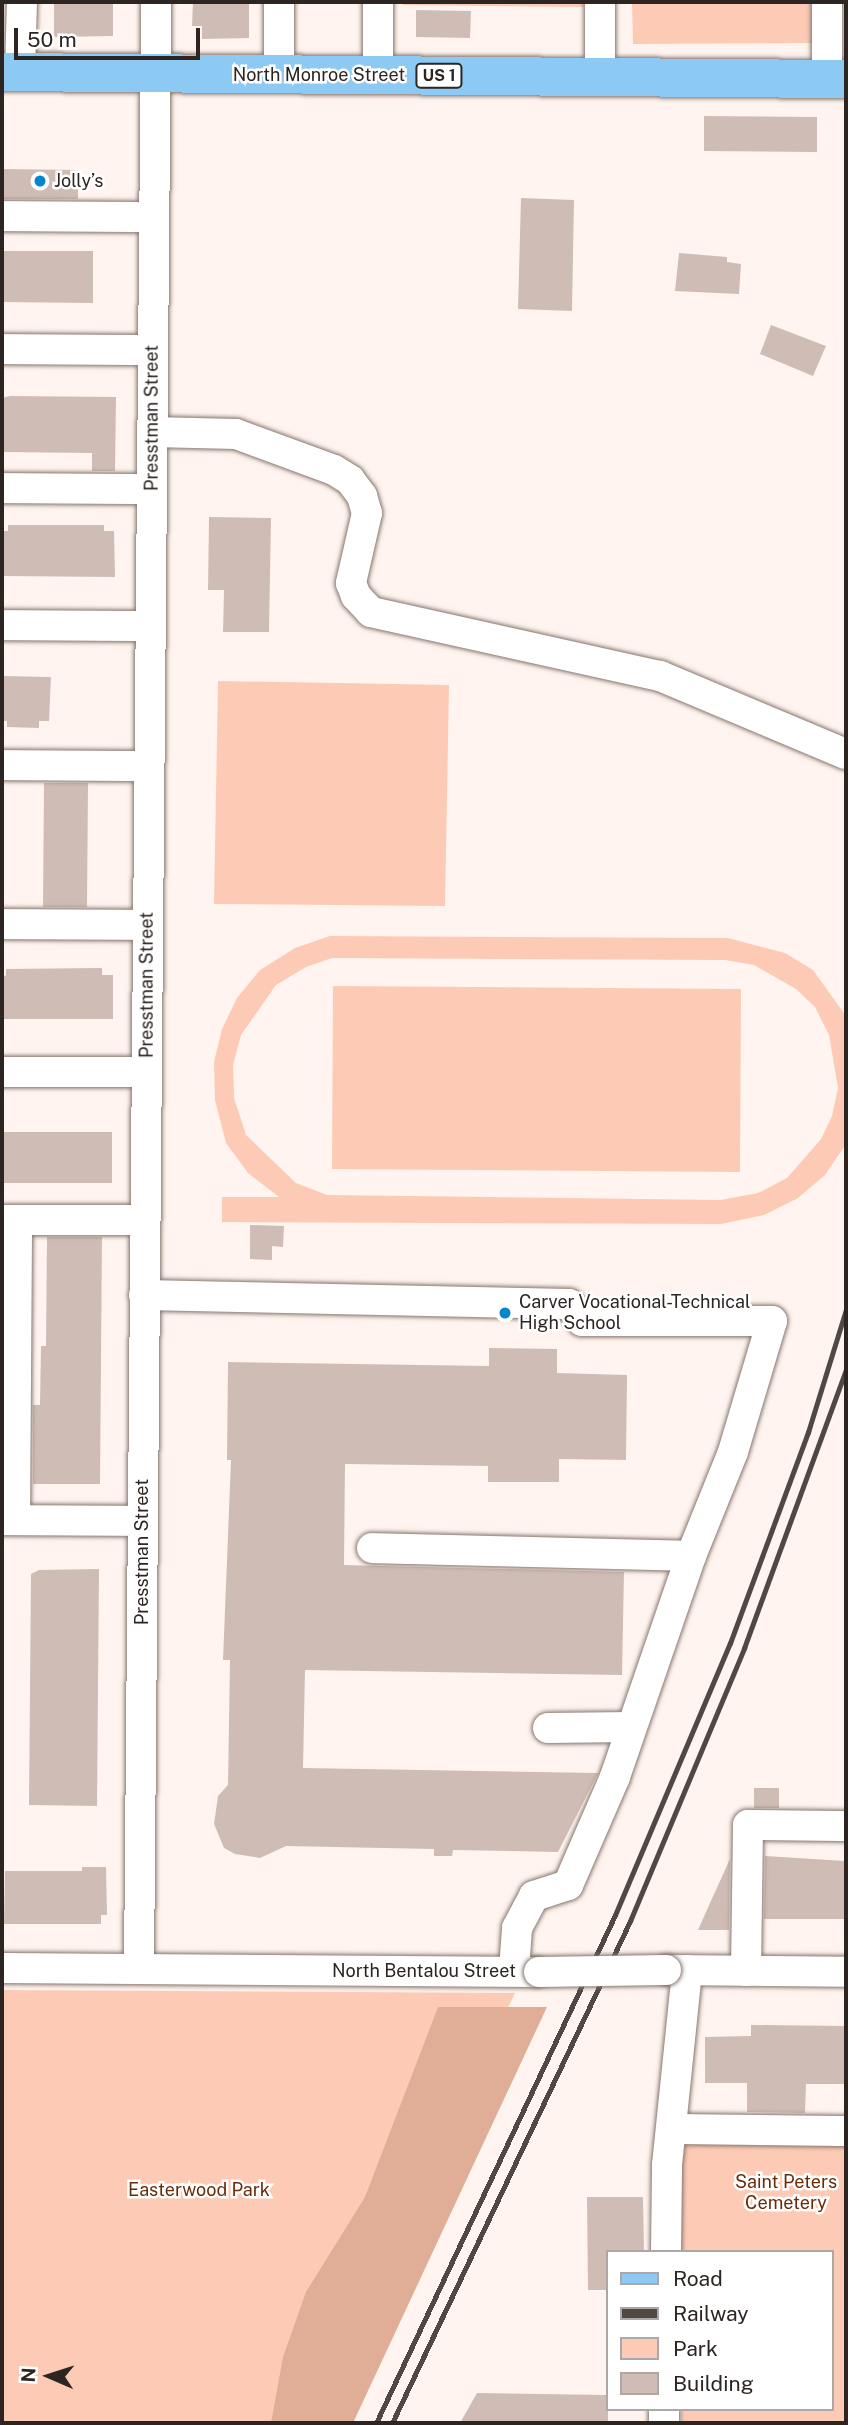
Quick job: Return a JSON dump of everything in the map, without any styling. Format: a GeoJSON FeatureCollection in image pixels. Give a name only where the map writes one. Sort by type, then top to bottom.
{"type":"FeatureCollection","features":[{"type":"Feature","properties":{"kind":"main road","name":"North Monroe Street"},"geometry":{"type":"LineString","coordinates":[[11,72],[837,79]]}},
{"type":"Feature","properties":{"kind":"street"},"geometry":{"type":"LineString","coordinates":[[11,72],[22,2]]}},
{"type":"Feature","properties":{"kind":"street","name":"Presstman Street"},"geometry":{"type":"LineString","coordinates":[[139,1969],[156,2]]}},
{"type":"Feature","properties":{"kind":"street"},"geometry":{"type":"LineString","coordinates":[[279,2],[279,74]]}},
{"type":"Feature","properties":{"kind":"street"},"geometry":{"type":"LineString","coordinates":[[378,2],[378,75]]}},
{"type":"Feature","properties":{"kind":"street"},"geometry":{"type":"LineString","coordinates":[[600,2],[600,77]]}},
{"type":"Feature","properties":{"kind":"street"},"geometry":{"type":"LineString","coordinates":[[827,2],[837,79]]}},
{"type":"Feature","properties":{"kind":"street"},"geometry":{"type":"LineString","coordinates":[[2,216],[154,217]]}},
{"type":"Feature","properties":{"kind":"street"},"geometry":{"type":"LineString","coordinates":[[2,349],[153,350]]}},
{"type":"Feature","properties":{"kind":"street"},"geometry":{"type":"LineString","coordinates":[[152,432],[236,434],[334,470],[350,480],[362,496],[367,513],[351,583],[356,596],[371,612],[660,676],[846,754]]}},
{"type":"Feature","properties":{"kind":"street"},"geometry":{"type":"LineString","coordinates":[[2,488],[152,489]]}},
{"type":"Feature","properties":{"kind":"street"},"geometry":{"type":"LineString","coordinates":[[2,625],[151,626]]}},
{"type":"Feature","properties":{"kind":"street"},"geometry":{"type":"LineString","coordinates":[[2,765],[149,766]]}},
{"type":"Feature","properties":{"kind":"street"},"geometry":{"type":"LineString","coordinates":[[2,924],[148,925]]}},
{"type":"Feature","properties":{"kind":"street"},"geometry":{"type":"LineString","coordinates":[[2,1072],[146,1072]]}},
{"type":"Feature","properties":{"kind":"street"},"geometry":{"type":"LineString","coordinates":[[142,1521],[9,1520],[9,1220],[145,1220]]}},
{"type":"Feature","properties":{"kind":"street"},"geometry":{"type":"LineString","coordinates":[[144,1295],[569,1304],[582,1321],[772,1321],[733,1452],[691,1556],[615,1777],[568,1885],[534,1896],[517,1928],[527,1972]]}},
{"type":"Feature","properties":{"kind":"street"},"geometry":{"type":"LineString","coordinates":[[372,1548],[691,1556]]}},
{"type":"Feature","properties":{"kind":"street"},"geometry":{"type":"LineString","coordinates":[[548,1728],[631,1727]]}},
{"type":"Feature","properties":{"kind":"street"},"geometry":{"type":"LineString","coordinates":[[746,1971],[748,1825],[846,1826]]}},
{"type":"Feature","properties":{"kind":"street","name":"North Bentalou Street"},"geometry":{"type":"LineString","coordinates":[[2,1968],[846,1972]]}},
{"type":"Feature","properties":{"kind":"street"},"geometry":{"type":"LineString","coordinates":[[666,2250],[677,1970]]}},
{"type":"Feature","properties":{"kind":"street"},"geometry":{"type":"LineString","coordinates":[[671,2129],[846,2131]]}},
{"type":"Feature","properties":{"kind":"green space"},"geometry":{"type":"Polygon","coordinates":[[[403,2],[583,2],[584,7],[403,5],[403,2]]]}},
{"type":"Feature","properties":{"kind":"green space"},"geometry":{"type":"Polygon","coordinates":[[[632,2],[817,2],[818,43],[633,44],[632,2]]]}},
{"type":"Feature","properties":{"kind":"green space"},"geometry":{"type":"Polygon","coordinates":[[[218,681],[449,685],[445,906],[214,904],[218,681]]]}},
{"type":"Feature","properties":{"kind":"green space"},"geometry":{"type":"Polygon","coordinates":[[[330,936],[728,938],[785,953],[813,970],[846,1016],[846,1144],[825,1175],[798,1198],[764,1215],[721,1224],[222,1222],[222,1197],[279,1197],[248,1173],[226,1143],[215,1100],[214,1062],[222,1029],[237,998],[260,970],[295,948],[330,936]],[[332,958],[306,967],[276,985],[241,1035],[233,1065],[234,1098],[246,1135],[296,1183],[327,1195],[721,1200],[758,1193],[787,1178],[821,1139],[832,1116],[838,1088],[829,1035],[815,1007],[796,989],[754,965],[725,960],[332,958]]]}},
{"type":"Feature","properties":{"kind":"green space"},"geometry":{"type":"Polygon","coordinates":[[[333,986],[741,989],[740,1172],[332,1169],[333,986]]]}},
{"type":"Feature","properties":{"kind":"green space","name":"Easterwood Park"},"geometry":{"type":"Polygon","coordinates":[[[2,1990],[515,1993],[386,2259],[321,2423],[2,2423],[2,1990]]]}},
{"type":"Feature","properties":{"kind":"green space","name":"Saint Peters Cemetery"},"geometry":{"type":"Polygon","coordinates":[[[846,2135],[846,2423],[681,2423],[681,2411],[834,2411],[834,2250],[681,2250],[681,2156],[686,2142],[846,2135]]]}},
{"type":"Feature","properties":{"kind":"shaded area"},"geometry":{"type":"Polygon","coordinates":[[[438,2007],[547,2007],[353,2423],[271,2423],[283,2357],[306,2292],[365,2197],[438,2007]]]}},
{"type":"Feature","properties":{"kind":"building"},"geometry":{"type":"Polygon","coordinates":[[[54,2],[113,2],[113,36],[54,37],[54,2]]]}},
{"type":"Feature","properties":{"kind":"building"},"geometry":{"type":"Polygon","coordinates":[[[193,2],[249,2],[249,38],[202,39],[202,26],[192,26],[193,2]]]}},
{"type":"Feature","properties":{"kind":"building"},"geometry":{"type":"Polygon","coordinates":[[[416,10],[471,11],[470,38],[416,37],[416,10]]]}},
{"type":"Feature","properties":{"kind":"building"},"geometry":{"type":"Polygon","coordinates":[[[704,116],[817,117],[817,152],[704,151],[704,116]]]}},
{"type":"Feature","properties":{"kind":"building","name":"Jolly’s"},"geometry":{"type":"Polygon","coordinates":[[[2,169],[78,170],[78,199],[2,199],[2,169]]]}},
{"type":"Feature","properties":{"kind":"building"},"geometry":{"type":"Polygon","coordinates":[[[521,198],[574,200],[572,311],[518,309],[521,198]]]}},
{"type":"Feature","properties":{"kind":"building"},"geometry":{"type":"Polygon","coordinates":[[[2,251],[93,251],[93,303],[2,302],[2,251]]]}},
{"type":"Feature","properties":{"kind":"building"},"geometry":{"type":"Polygon","coordinates":[[[679,253],[727,257],[727,262],[741,264],[739,294],[675,291],[679,253]]]}},
{"type":"Feature","properties":{"kind":"building"},"geometry":{"type":"Polygon","coordinates":[[[771,325],[826,346],[813,376],[760,354],[771,325]]]}},
{"type":"Feature","properties":{"kind":"building"},"geometry":{"type":"Polygon","coordinates":[[[116,397],[115,471],[92,471],[92,453],[2,452],[2,398],[116,397]]]}},
{"type":"Feature","properties":{"kind":"building"},"geometry":{"type":"Polygon","coordinates":[[[209,517],[271,518],[269,632],[223,632],[224,590],[208,590],[209,517]]]}},
{"type":"Feature","properties":{"kind":"building"},"geometry":{"type":"Polygon","coordinates":[[[8,525],[104,525],[104,531],[114,531],[115,577],[2,576],[2,531],[8,531],[8,525]]]}},
{"type":"Feature","properties":{"kind":"building"},"geometry":{"type":"Polygon","coordinates":[[[2,676],[51,677],[49,721],[39,721],[39,728],[7,727],[7,721],[2,721],[2,676]]]}},
{"type":"Feature","properties":{"kind":"building"},"geometry":{"type":"Polygon","coordinates":[[[44,783],[88,783],[87,907],[43,907],[44,783]]]}},
{"type":"Feature","properties":{"kind":"building"},"geometry":{"type":"Polygon","coordinates":[[[102,968],[102,975],[113,975],[113,1019],[2,1019],[2,975],[6,976],[6,969],[102,968]]]}},
{"type":"Feature","properties":{"kind":"building"},"geometry":{"type":"Polygon","coordinates":[[[2,1132],[112,1132],[112,1183],[2,1183],[2,1132]]]}},
{"type":"Feature","properties":{"kind":"building"},"geometry":{"type":"Polygon","coordinates":[[[250,1225],[284,1226],[283,1247],[272,1246],[272,1260],[250,1259],[250,1225]]]}},
{"type":"Feature","properties":{"kind":"building"},"geometry":{"type":"Polygon","coordinates":[[[47,1237],[102,1237],[100,1484],[33,1484],[33,1405],[40,1405],[41,1346],[46,1346],[47,1237]]]}},
{"type":"Feature","properties":{"kind":"building"},"geometry":{"type":"Polygon","coordinates":[[[489,1348],[557,1349],[557,1373],[627,1375],[626,1460],[559,1459],[559,1482],[488,1482],[488,1466],[345,1464],[344,1565],[624,1572],[622,1675],[305,1670],[303,1768],[598,1773],[591,1787],[558,1852],[453,1850],[452,1856],[434,1856],[434,1849],[286,1846],[260,1858],[235,1854],[224,1848],[214,1824],[218,1796],[228,1785],[230,1660],[223,1660],[231,1460],[227,1460],[228,1362],[489,1366],[489,1348]]]}},
{"type":"Feature","properties":{"kind":"building"},"geometry":{"type":"Polygon","coordinates":[[[99,1569],[97,1806],[29,1805],[31,1574],[39,1570],[99,1569]]]}},
{"type":"Feature","properties":{"kind":"building"},"geometry":{"type":"Polygon","coordinates":[[[754,1788],[779,1788],[779,1808],[754,1808],[754,1788]]]}},
{"type":"Feature","properties":{"kind":"building"},"geometry":{"type":"Polygon","coordinates":[[[765,1856],[845,1861],[846,1919],[764,1919],[765,1856]]]}},
{"type":"Feature","properties":{"kind":"building"},"geometry":{"type":"Polygon","coordinates":[[[730,1859],[729,1930],[698,1930],[710,1903],[730,1859]]]}},
{"type":"Feature","properties":{"kind":"building"},"geometry":{"type":"Polygon","coordinates":[[[82,1867],[106,1867],[107,1915],[101,1915],[101,1924],[4,1924],[5,1871],[82,1871],[82,1867]]]}},
{"type":"Feature","properties":{"kind":"building"},"geometry":{"type":"Polygon","coordinates":[[[751,2025],[846,2026],[846,2084],[806,2084],[805,2113],[747,2112],[747,2083],[705,2083],[705,2037],[751,2036],[751,2025]]]}},
{"type":"Feature","properties":{"kind":"building"},"geometry":{"type":"Polygon","coordinates":[[[587,2197],[643,2197],[644,2250],[606,2250],[606,2290],[588,2290],[587,2197]]]}},
{"type":"Feature","properties":{"kind":"building"},"geometry":{"type":"Polygon","coordinates":[[[477,2393],[606,2395],[608,2423],[460,2423],[477,2393]]]}},
{"type":"Feature","properties":{"kind":"railway"},"geometry":{"type":"LineString","coordinates":[[376,2423],[615,1915],[730,1643],[808,1432],[846,1309]]}},
{"type":"Feature","properties":{"kind":"railway"},"geometry":{"type":"LineString","coordinates":[[392,2423],[630,1921],[744,1648],[846,1369]]}},
{"type":"Feature","properties":{"kind":"place","name":"Jolly’s"},"geometry":{"type":"Point","coordinates":[40,181]}},
{"type":"Feature","properties":{"kind":"place","name":"Carver Vocational-Technical High School"},"geometry":{"type":"Point","coordinates":[505,1313]}}]}
